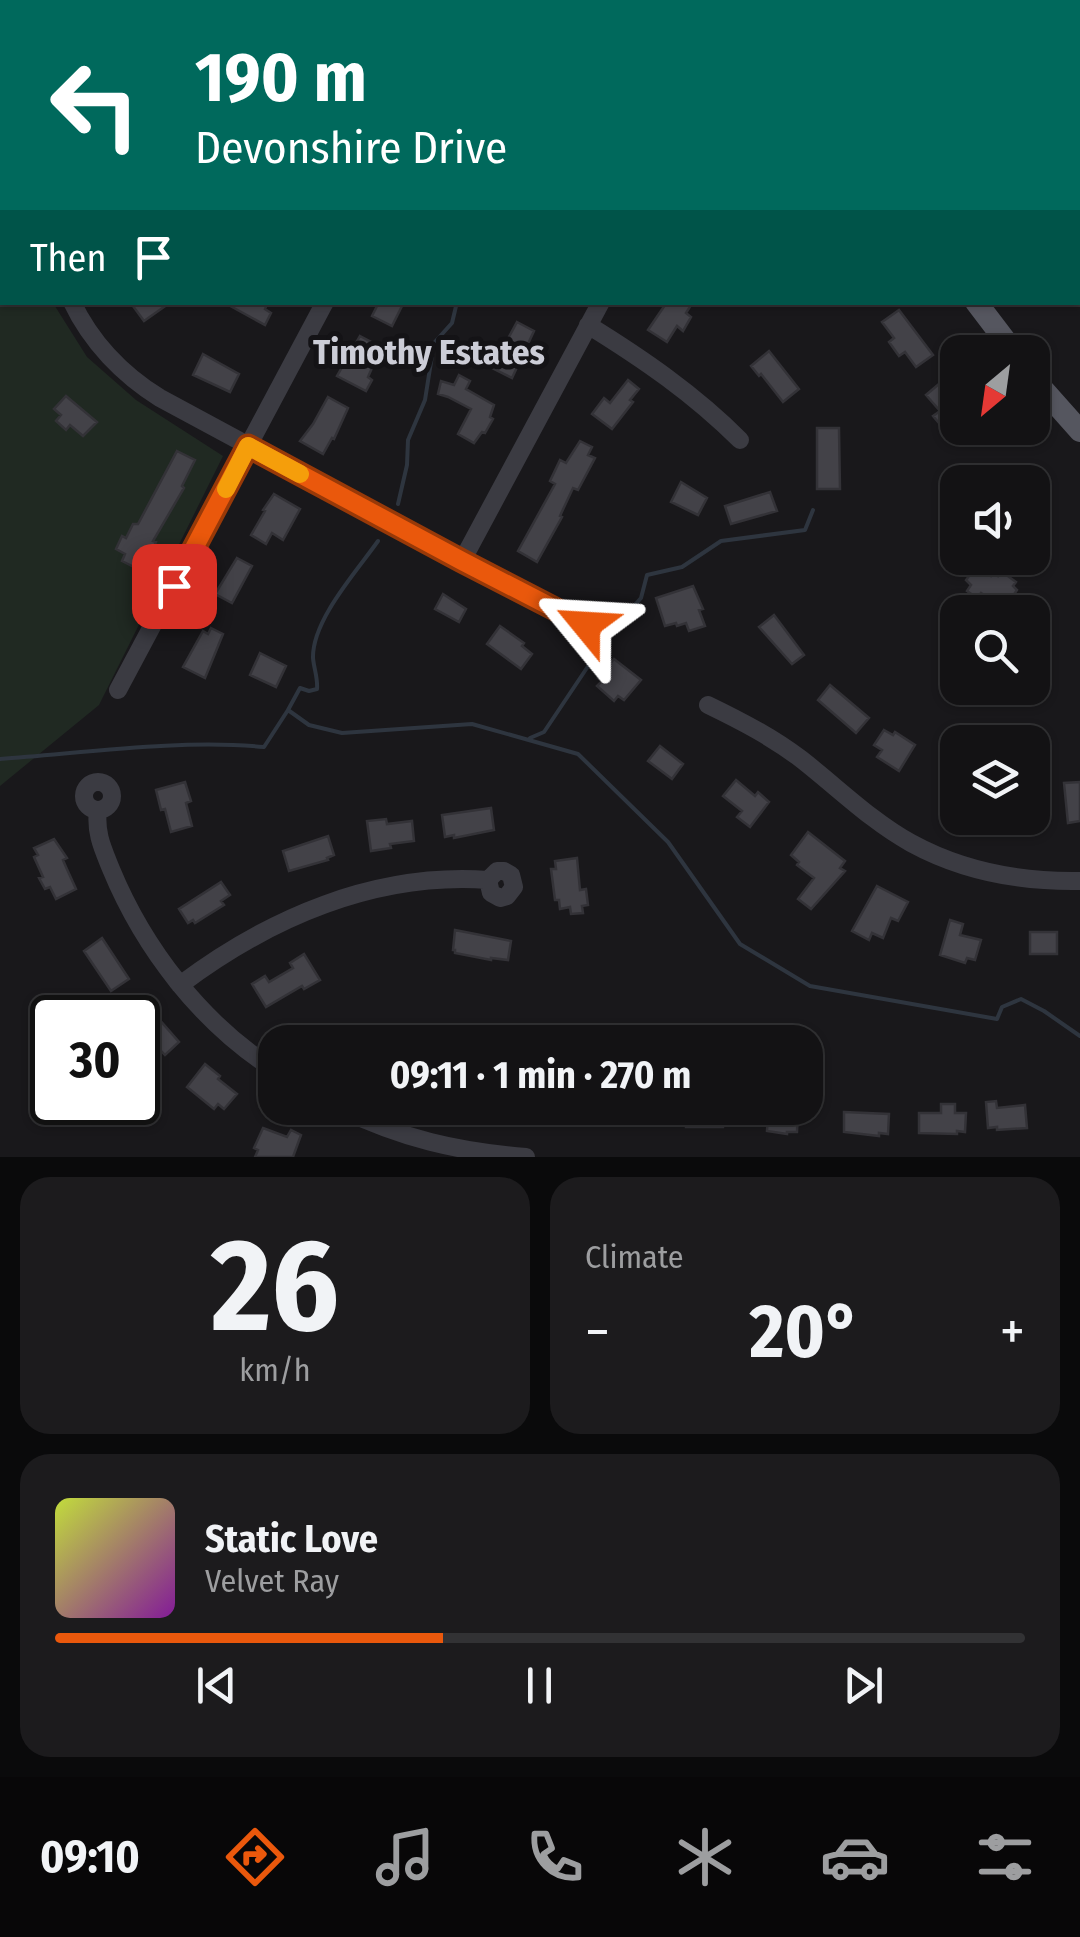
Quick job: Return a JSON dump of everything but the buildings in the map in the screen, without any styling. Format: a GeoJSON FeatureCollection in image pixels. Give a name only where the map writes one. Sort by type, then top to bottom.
{"type":"FeatureCollection","features":[{"type":"Feature","properties":{"kind":"main road"},"geometry":{"type":"LineString","coordinates":[[978,305],[1001,335]]}},
{"type":"Feature","properties":{"kind":"main road"},"geometry":{"type":"LineString","coordinates":[[1050,397],[1080,431]]}},
{"type":"Feature","properties":{"kind":"street"},"geometry":{"type":"LineString","coordinates":[[74,305],[96,342],[143,388],[586,625]]}},
{"type":"Feature","properties":{"kind":"street"},"geometry":{"type":"LineString","coordinates":[[118,690],[323,305]]}},
{"type":"Feature","properties":{"kind":"street"},"geometry":{"type":"LineString","coordinates":[[462,561],[598,305]]}},
{"type":"Feature","properties":{"kind":"street"},"geometry":{"type":"LineString","coordinates":[[588,324],[653,365],[740,440]]}},
{"type":"Feature","properties":{"kind":"street"},"geometry":{"type":"LineString","coordinates":[[708,705],[774,740],[908,842],[943,858],[1013,879],[1080,881]]}},
{"type":"Feature","properties":{"kind":"street"},"geometry":{"type":"LineString","coordinates":[[98,810],[98,836],[118,885],[152,946],[208,1016],[258,1059]]}},
{"type":"Feature","properties":{"kind":"street"},"geometry":{"type":"LineString","coordinates":[[180,984],[287,918],[362,892],[427,879],[488,880]]}},
{"type":"Feature","properties":{"kind":"street"},"geometry":{"type":"LineString","coordinates":[[377,1125],[426,1142],[526,1157]]}},
{"type":"Feature","properties":{"kind":"shaded area"},"geometry":{"type":"Polygon","coordinates":[[[0,305],[54,305],[87,357],[136,400],[223,456],[99,705],[0,786],[0,305]]]}},
{"type":"Feature","properties":{"kind":"waterway"},"geometry":{"type":"LineString","coordinates":[[398,504],[408,440],[425,400],[434,343],[452,323],[456,305]]}},
{"type":"Feature","properties":{"kind":"waterway"},"geometry":{"type":"LineString","coordinates":[[530,738],[544,732],[611,632],[641,598],[647,575],[682,567],[721,541],[805,530],[813,510]]}},
{"type":"Feature","properties":{"kind":"waterway"},"geometry":{"type":"LineString","coordinates":[[288,710],[300,688],[317,689],[313,658],[320,628],[337,596],[378,541]]}},
{"type":"Feature","properties":{"kind":"waterway"},"geometry":{"type":"LineString","coordinates":[[0,759],[166,746],[264,747],[288,710],[309,725],[342,733],[472,724],[578,754],[668,842],[740,944],[810,986],[997,1019],[1002,1007],[1021,999],[1080,1036]]}},
{"type":"Feature","properties":{"kind":"slow traffic"},"geometry":{"type":"LineString","coordinates":[[226,489],[248,446],[300,474]]}},
{"type":"Feature","properties":{"kind":"district","name":"Timothy Estates"},"geometry":{"type":"Point","coordinates":[429,352]}},
{"type":"Feature","properties":{"kind":"route"},"geometry":{"type":"LineString","coordinates":[[174,586],[248,446],[586,625]]}}]}
